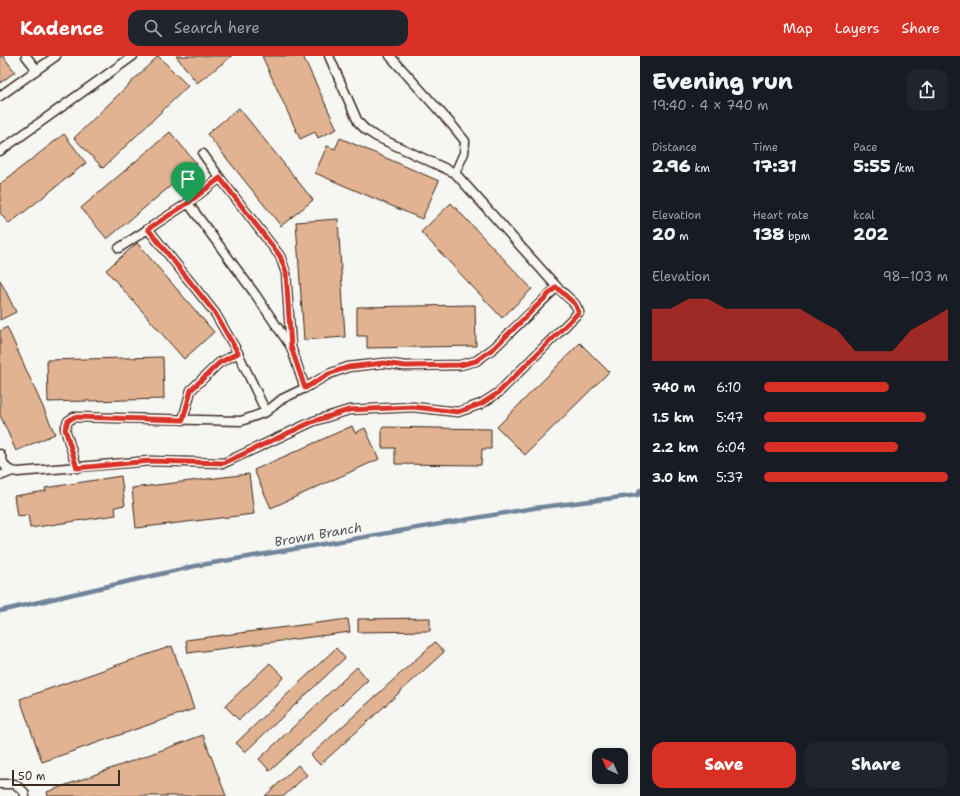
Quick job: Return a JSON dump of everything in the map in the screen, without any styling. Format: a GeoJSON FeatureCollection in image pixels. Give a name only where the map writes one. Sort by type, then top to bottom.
{"type":"FeatureCollection","features":[{"type":"Feature","properties":{"kind":"lane"},"geometry":{"type":"LineString","coordinates":[[26,56],[37,70]]}},
{"type":"Feature","properties":{"kind":"lane"},"geometry":{"type":"LineString","coordinates":[[0,96],[56,56]]}},
{"type":"Feature","properties":{"kind":"lane"},"geometry":{"type":"LineString","coordinates":[[0,152],[133,56]]}},
{"type":"Feature","properties":{"kind":"lane"},"geometry":{"type":"LineString","coordinates":[[0,476],[10,472],[77,468],[150,461],[224,463],[314,421],[349,410],[413,407],[458,412],[481,404],[498,393],[579,312],[575,304],[556,287],[455,173],[375,136],[358,122],[329,56]]}},
{"type":"Feature","properties":{"kind":"lane"},"geometry":{"type":"LineString","coordinates":[[390,56],[466,141],[464,153],[455,173]]}},
{"type":"Feature","properties":{"kind":"lane"},"geometry":{"type":"LineString","coordinates":[[203,154],[280,256],[286,272],[291,347],[305,388]]}},
{"type":"Feature","properties":{"kind":"lane"},"geometry":{"type":"LineString","coordinates":[[119,248],[188,203],[220,178]]}},
{"type":"Feature","properties":{"kind":"lane"},"geometry":{"type":"LineString","coordinates":[[188,203],[255,294],[291,347]]}},
{"type":"Feature","properties":{"kind":"lane"},"geometry":{"type":"LineString","coordinates":[[148,229],[215,313],[238,353],[266,412]]}},
{"type":"Feature","properties":{"kind":"lane"},"geometry":{"type":"LineString","coordinates":[[77,468],[65,429],[68,421],[74,417],[241,421],[266,412],[282,399],[329,374],[348,367],[384,363],[405,366],[460,365],[476,361],[494,348],[556,287]]}},
{"type":"Feature","properties":{"kind":"lane"},"geometry":{"type":"LineString","coordinates":[[183,420],[191,390],[219,363],[238,353]]}},
{"type":"Feature","properties":{"kind":"lane"},"geometry":{"type":"LineString","coordinates":[[0,454],[5,467],[10,472]]}},
{"type":"Feature","properties":{"kind":"lane"},"geometry":{"type":"LineString","coordinates":[[0,784],[15,784],[24,792],[25,796]]}},
{"type":"Feature","properties":{"kind":"building"},"geometry":{"type":"Polygon","coordinates":[[[0,56],[3,56],[15,72],[0,83],[0,56]]]}},
{"type":"Feature","properties":{"kind":"building"},"geometry":{"type":"Polygon","coordinates":[[[158,56],[188,86],[103,168],[74,138],[158,56]]]}},
{"type":"Feature","properties":{"kind":"building"},"geometry":{"type":"Polygon","coordinates":[[[176,56],[232,56],[197,83],[176,56]]]}},
{"type":"Feature","properties":{"kind":"building"},"geometry":{"type":"Polygon","coordinates":[[[262,56],[303,56],[337,129],[318,138],[315,132],[300,139],[262,56]]]}},
{"type":"Feature","properties":{"kind":"building"},"geometry":{"type":"Polygon","coordinates":[[[239,108],[313,200],[281,226],[207,134],[239,108]]]}},
{"type":"Feature","properties":{"kind":"building"},"geometry":{"type":"Polygon","coordinates":[[[170,132],[197,164],[107,239],[81,208],[170,132]]]}},
{"type":"Feature","properties":{"kind":"building"},"geometry":{"type":"Polygon","coordinates":[[[64,134],[86,163],[9,224],[0,213],[0,184],[64,134]]]}},
{"type":"Feature","properties":{"kind":"building"},"geometry":{"type":"Polygon","coordinates":[[[340,138],[439,181],[422,219],[315,173],[327,146],[335,149],[340,138]]]}},
{"type":"Feature","properties":{"kind":"building"},"geometry":{"type":"Polygon","coordinates":[[[451,203],[532,289],[502,318],[421,232],[451,203]]]}},
{"type":"Feature","properties":{"kind":"building"},"geometry":{"type":"Polygon","coordinates":[[[338,219],[345,337],[304,340],[296,222],[338,219]]]}},
{"type":"Feature","properties":{"kind":"building"},"geometry":{"type":"Polygon","coordinates":[[[137,243],[214,332],[184,359],[106,270],[137,243]]]}},
{"type":"Feature","properties":{"kind":"building"},"geometry":{"type":"Polygon","coordinates":[[[0,280],[16,312],[0,320],[0,280]]]}},
{"type":"Feature","properties":{"kind":"building"},"geometry":{"type":"Polygon","coordinates":[[[475,305],[476,346],[367,348],[367,336],[357,336],[357,307],[475,305]]]}},
{"type":"Feature","properties":{"kind":"building"},"geometry":{"type":"Polygon","coordinates":[[[7,327],[55,434],[16,451],[0,415],[0,331],[7,327]]]}},
{"type":"Feature","properties":{"kind":"building"},"geometry":{"type":"Polygon","coordinates":[[[580,343],[609,372],[525,455],[497,427],[580,343]]]}},
{"type":"Feature","properties":{"kind":"building"},"geometry":{"type":"Polygon","coordinates":[[[163,357],[164,399],[48,402],[47,360],[163,357]]]}},
{"type":"Feature","properties":{"kind":"building"},"geometry":{"type":"Polygon","coordinates":[[[352,426],[355,433],[365,428],[379,459],[271,508],[254,470],[352,426]]]}},
{"type":"Feature","properties":{"kind":"building"},"geometry":{"type":"Polygon","coordinates":[[[382,427],[491,429],[491,449],[482,449],[481,465],[395,464],[395,448],[382,448],[382,427]]]}},
{"type":"Feature","properties":{"kind":"building"},"geometry":{"type":"Polygon","coordinates":[[[249,474],[254,514],[136,528],[132,488],[249,474]]]}},
{"type":"Feature","properties":{"kind":"building"},"geometry":{"type":"Polygon","coordinates":[[[121,476],[125,505],[115,507],[116,515],[30,528],[28,515],[17,516],[14,496],[46,491],[45,488],[121,476]]]}},
{"type":"Feature","properties":{"kind":"building"},"geometry":{"type":"Polygon","coordinates":[[[430,618],[430,631],[358,632],[358,619],[430,618]]]}},
{"type":"Feature","properties":{"kind":"building"},"geometry":{"type":"Polygon","coordinates":[[[348,619],[350,632],[188,653],[186,640],[348,619]]]}},
{"type":"Feature","properties":{"kind":"building"},"geometry":{"type":"Polygon","coordinates":[[[435,642],[444,652],[320,765],[311,755],[435,642]]]}},
{"type":"Feature","properties":{"kind":"building"},"geometry":{"type":"Polygon","coordinates":[[[172,646],[194,709],[42,762],[20,699],[172,646]]]}},
{"type":"Feature","properties":{"kind":"building"},"geometry":{"type":"Polygon","coordinates":[[[336,648],[345,658],[245,752],[236,743],[336,648]]]}},
{"type":"Feature","properties":{"kind":"building"},"geometry":{"type":"Polygon","coordinates":[[[270,663],[284,677],[239,720],[225,706],[270,663]]]}},
{"type":"Feature","properties":{"kind":"building"},"geometry":{"type":"Polygon","coordinates":[[[357,667],[368,680],[270,771],[259,759],[357,667]]]}},
{"type":"Feature","properties":{"kind":"building"},"geometry":{"type":"Polygon","coordinates":[[[203,735],[226,796],[48,796],[47,792],[203,735]]]}},
{"type":"Feature","properties":{"kind":"building"},"geometry":{"type":"Polygon","coordinates":[[[298,765],[307,775],[284,796],[265,796],[298,765]]]}},
{"type":"Feature","properties":{"kind":"waterway","name":"Brown Branch"},"geometry":{"type":"LineString","coordinates":[[0,611],[195,566],[534,508],[638,495],[640,490]]}},
{"type":"Feature","properties":{"kind":"route"},"geometry":{"type":"LineString","coordinates":[[220,178],[280,256],[286,272],[291,347],[305,388],[329,374],[348,367],[384,363],[405,366],[460,365],[476,361],[494,348],[556,287],[575,304],[579,312],[498,393],[481,404],[458,412],[413,407],[349,410],[314,421],[224,463],[150,461],[77,468],[65,429],[68,421],[74,417],[183,420],[191,390],[219,363],[238,353],[215,313],[148,229],[188,203],[220,178]]}}]}
